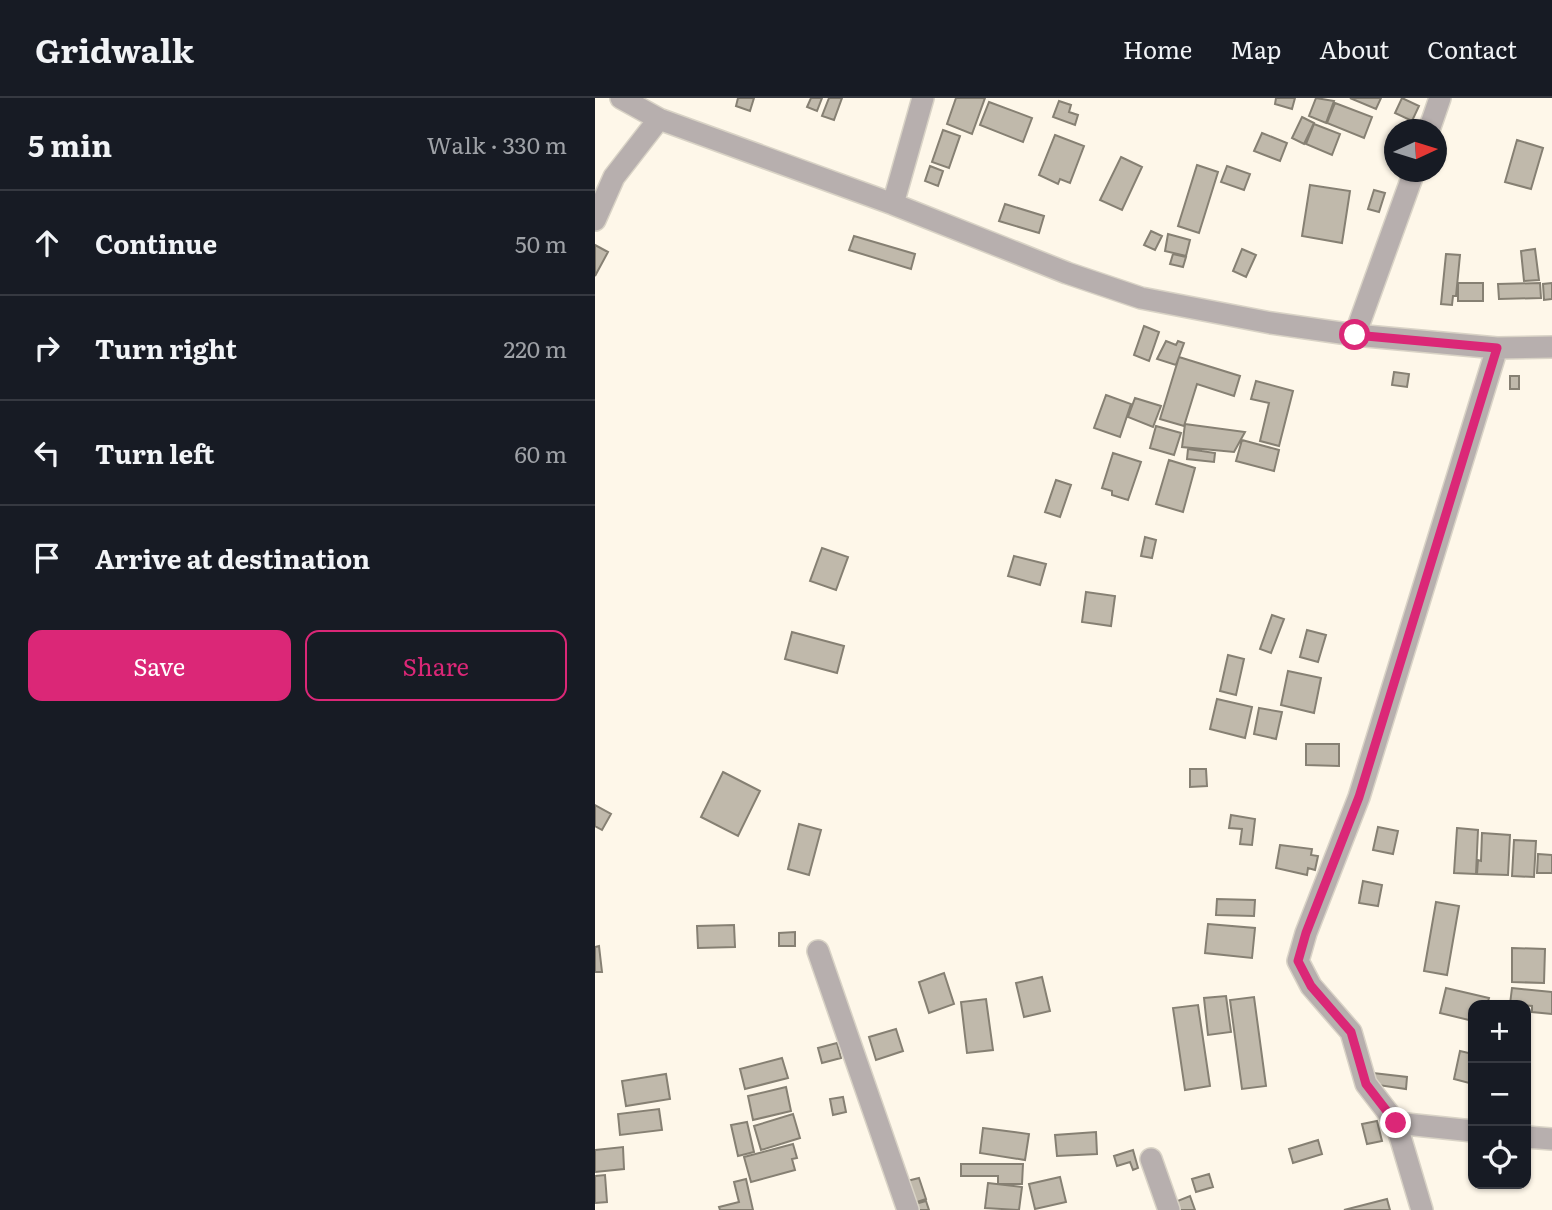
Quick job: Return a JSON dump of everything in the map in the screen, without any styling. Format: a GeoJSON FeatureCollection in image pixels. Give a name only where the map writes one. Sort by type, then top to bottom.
{"type":"FeatureCollection","features":[{"type":"Feature","properties":{"kind":"street"},"geometry":{"type":"LineString","coordinates":[[621,98],[659,119],[893,204],[1067,273],[1141,298],[1271,323],[1355,335],[1497,348],[1552,347]]}},
{"type":"Feature","properties":{"kind":"street"},"geometry":{"type":"LineString","coordinates":[[893,204],[923,98]]}},
{"type":"Feature","properties":{"kind":"street"},"geometry":{"type":"LineString","coordinates":[[1433,119],[1440,98]]}},
{"type":"Feature","properties":{"kind":"street"},"geometry":{"type":"LineString","coordinates":[[595,220],[614,177],[659,119]]}},
{"type":"Feature","properties":{"kind":"street"},"geometry":{"type":"LineString","coordinates":[[1355,335],[1410,182]]}},
{"type":"Feature","properties":{"kind":"street"},"geometry":{"type":"LineString","coordinates":[[1422,1210],[1396,1123],[1366,1084],[1351,1032],[1311,986],[1298,961],[1306,933],[1359,797],[1497,348]]}},
{"type":"Feature","properties":{"kind":"street"},"geometry":{"type":"LineString","coordinates":[[818,951],[908,1210]]}},
{"type":"Feature","properties":{"kind":"street"},"geometry":{"type":"LineString","coordinates":[[1396,1123],[1468,1130]]}},
{"type":"Feature","properties":{"kind":"street"},"geometry":{"type":"LineString","coordinates":[[1531,1137],[1552,1139]]}},
{"type":"Feature","properties":{"kind":"street"},"geometry":{"type":"LineString","coordinates":[[1151,1159],[1168,1210]]}},
{"type":"Feature","properties":{"kind":"building"},"geometry":{"type":"Polygon","coordinates":[[[738,98],[754,98],[750,111],[736,106],[738,98]]]}},
{"type":"Feature","properties":{"kind":"building"},"geometry":{"type":"Polygon","coordinates":[[[811,98],[822,98],[817,111],[807,107],[811,98]]]}},
{"type":"Feature","properties":{"kind":"building"},"geometry":{"type":"Polygon","coordinates":[[[829,98],[842,98],[834,120],[822,116],[829,98]]]}},
{"type":"Feature","properties":{"kind":"building"},"geometry":{"type":"Polygon","coordinates":[[[956,98],[985,98],[972,134],[947,124],[956,98]]]}},
{"type":"Feature","properties":{"kind":"building"},"geometry":{"type":"Polygon","coordinates":[[[1276,98],[1295,98],[1292,109],[1275,104],[1276,98]]]}},
{"type":"Feature","properties":{"kind":"building"},"geometry":{"type":"Polygon","coordinates":[[[1316,98],[1334,101],[1326,123],[1309,116],[1316,98]]]}},
{"type":"Feature","properties":{"kind":"building"},"geometry":{"type":"Polygon","coordinates":[[[1350,98],[1381,98],[1376,109],[1350,98]]]}},
{"type":"Feature","properties":{"kind":"building"},"geometry":{"type":"Polygon","coordinates":[[[1402,98],[1419,106],[1413,119],[1395,113],[1402,98]]]}},
{"type":"Feature","properties":{"kind":"building"},"geometry":{"type":"Polygon","coordinates":[[[1059,101],[1071,105],[1069,112],[1078,115],[1075,125],[1053,117],[1059,101]]]}},
{"type":"Feature","properties":{"kind":"building"},"geometry":{"type":"Polygon","coordinates":[[[989,102],[1032,118],[1023,142],[980,125],[989,102]]]}},
{"type":"Feature","properties":{"kind":"building"},"geometry":{"type":"Polygon","coordinates":[[[1335,103],[1372,117],[1364,138],[1327,123],[1335,103]]]}},
{"type":"Feature","properties":{"kind":"building"},"geometry":{"type":"Polygon","coordinates":[[[1302,117],[1314,123],[1304,144],[1292,138],[1302,117]]]}},
{"type":"Feature","properties":{"kind":"building"},"geometry":{"type":"Polygon","coordinates":[[[1314,124],[1340,134],[1332,155],[1306,144],[1314,124]]]}},
{"type":"Feature","properties":{"kind":"building"},"geometry":{"type":"Polygon","coordinates":[[[943,130],[960,136],[949,168],[932,162],[943,130]]]}},
{"type":"Feature","properties":{"kind":"building"},"geometry":{"type":"Polygon","coordinates":[[[1262,133],[1287,143],[1280,161],[1254,151],[1262,133]]]}},
{"type":"Feature","properties":{"kind":"building"},"geometry":{"type":"Polygon","coordinates":[[[1055,135],[1084,146],[1070,183],[1060,179],[1058,184],[1039,175],[1055,135]]]}},
{"type":"Feature","properties":{"kind":"building"},"geometry":{"type":"Polygon","coordinates":[[[1517,140],[1543,148],[1531,189],[1505,182],[1517,140]]]}},
{"type":"Feature","properties":{"kind":"building"},"geometry":{"type":"Polygon","coordinates":[[[1121,157],[1142,167],[1122,210],[1100,200],[1121,157]]]}},
{"type":"Feature","properties":{"kind":"building"},"geometry":{"type":"Polygon","coordinates":[[[1197,165],[1218,172],[1199,233],[1178,226],[1197,165]]]}},
{"type":"Feature","properties":{"kind":"building"},"geometry":{"type":"Polygon","coordinates":[[[930,166],[943,171],[938,186],[925,181],[930,166]]]}},
{"type":"Feature","properties":{"kind":"building"},"geometry":{"type":"Polygon","coordinates":[[[1227,166],[1250,174],[1244,190],[1221,182],[1227,166]]]}},
{"type":"Feature","properties":{"kind":"building"},"geometry":{"type":"Polygon","coordinates":[[[1310,185],[1350,191],[1342,243],[1302,236],[1310,185]]]}},
{"type":"Feature","properties":{"kind":"building"},"geometry":{"type":"Polygon","coordinates":[[[1374,190],[1385,193],[1379,212],[1368,209],[1374,190]]]}},
{"type":"Feature","properties":{"kind":"building"},"geometry":{"type":"Polygon","coordinates":[[[1005,204],[1044,216],[1039,233],[999,221],[1005,204]]]}},
{"type":"Feature","properties":{"kind":"building"},"geometry":{"type":"Polygon","coordinates":[[[1151,231],[1162,236],[1155,250],[1144,245],[1151,231]]]}},
{"type":"Feature","properties":{"kind":"building"},"geometry":{"type":"Polygon","coordinates":[[[1168,234],[1190,240],[1186,256],[1165,251],[1168,234]]]}},
{"type":"Feature","properties":{"kind":"building"},"geometry":{"type":"Polygon","coordinates":[[[854,236],[915,254],[911,269],[849,250],[854,236]]]}},
{"type":"Feature","properties":{"kind":"building"},"geometry":{"type":"Polygon","coordinates":[[[595,245],[608,252],[595,276],[595,245]]]}},
{"type":"Feature","properties":{"kind":"building"},"geometry":{"type":"Polygon","coordinates":[[[1242,249],[1256,255],[1246,277],[1233,271],[1242,249]]]}},
{"type":"Feature","properties":{"kind":"building"},"geometry":{"type":"Polygon","coordinates":[[[1535,249],[1539,280],[1524,281],[1521,251],[1535,249]]]}},
{"type":"Feature","properties":{"kind":"building"},"geometry":{"type":"Polygon","coordinates":[[[1173,254],[1186,257],[1183,267],[1170,264],[1173,254]]]}},
{"type":"Feature","properties":{"kind":"building"},"geometry":{"type":"Polygon","coordinates":[[[1446,254],[1460,255],[1456,296],[1453,296],[1452,305],[1441,304],[1446,254]]]}},
{"type":"Feature","properties":{"kind":"building"},"geometry":{"type":"Polygon","coordinates":[[[1458,283],[1483,283],[1483,301],[1458,301],[1458,283]]]}},
{"type":"Feature","properties":{"kind":"building"},"geometry":{"type":"Polygon","coordinates":[[[1540,283],[1541,298],[1499,299],[1498,284],[1540,283]]]}},
{"type":"Feature","properties":{"kind":"building"},"geometry":{"type":"Polygon","coordinates":[[[1552,283],[1552,299],[1544,300],[1543,284],[1552,283]]]}},
{"type":"Feature","properties":{"kind":"building"},"geometry":{"type":"Polygon","coordinates":[[[1144,326],[1159,332],[1149,361],[1134,355],[1144,326]]]}},
{"type":"Feature","properties":{"kind":"building"},"geometry":{"type":"Polygon","coordinates":[[[1166,341],[1176,345],[1178,341],[1184,343],[1176,365],[1157,359],[1166,341]]]}},
{"type":"Feature","properties":{"kind":"building"},"geometry":{"type":"Polygon","coordinates":[[[1179,357],[1240,376],[1234,396],[1197,384],[1184,426],[1160,419],[1179,357]]]}},
{"type":"Feature","properties":{"kind":"building"},"geometry":{"type":"Polygon","coordinates":[[[1394,372],[1409,374],[1407,387],[1392,385],[1394,372]]]}},
{"type":"Feature","properties":{"kind":"building"},"geometry":{"type":"Polygon","coordinates":[[[1510,376],[1519,376],[1519,389],[1510,389],[1510,376]]]}},
{"type":"Feature","properties":{"kind":"building"},"geometry":{"type":"Polygon","coordinates":[[[1256,381],[1293,391],[1279,446],[1260,441],[1269,403],[1251,399],[1256,381]]]}},
{"type":"Feature","properties":{"kind":"building"},"geometry":{"type":"Polygon","coordinates":[[[1106,395],[1131,404],[1120,437],[1094,428],[1106,395]]]}},
{"type":"Feature","properties":{"kind":"building"},"geometry":{"type":"Polygon","coordinates":[[[1135,398],[1161,406],[1153,427],[1128,417],[1135,398]]]}},
{"type":"Feature","properties":{"kind":"building"},"geometry":{"type":"Polygon","coordinates":[[[1185,424],[1245,432],[1234,452],[1182,447],[1185,424]]]}},
{"type":"Feature","properties":{"kind":"building"},"geometry":{"type":"Polygon","coordinates":[[[1156,426],[1181,433],[1174,455],[1150,448],[1156,426]]]}},
{"type":"Feature","properties":{"kind":"building"},"geometry":{"type":"Polygon","coordinates":[[[1242,440],[1279,450],[1274,471],[1236,461],[1242,440]]]}},
{"type":"Feature","properties":{"kind":"building"},"geometry":{"type":"Polygon","coordinates":[[[1188,449],[1215,453],[1214,462],[1187,459],[1188,449]]]}},
{"type":"Feature","properties":{"kind":"building"},"geometry":{"type":"Polygon","coordinates":[[[1113,453],[1141,462],[1128,500],[1112,495],[1112,491],[1102,488],[1113,453]]]}},
{"type":"Feature","properties":{"kind":"building"},"geometry":{"type":"Polygon","coordinates":[[[1169,460],[1195,468],[1183,512],[1156,504],[1169,460]]]}},
{"type":"Feature","properties":{"kind":"building"},"geometry":{"type":"Polygon","coordinates":[[[1056,480],[1071,485],[1060,517],[1045,512],[1056,480]]]}},
{"type":"Feature","properties":{"kind":"building"},"geometry":{"type":"Polygon","coordinates":[[[1145,537],[1156,540],[1152,558],[1141,556],[1145,537]]]}},
{"type":"Feature","properties":{"kind":"building"},"geometry":{"type":"Polygon","coordinates":[[[822,548],[848,557],[836,590],[810,581],[822,548]]]}},
{"type":"Feature","properties":{"kind":"building"},"geometry":{"type":"Polygon","coordinates":[[[1014,556],[1046,564],[1040,585],[1008,576],[1014,556]]]}},
{"type":"Feature","properties":{"kind":"building"},"geometry":{"type":"Polygon","coordinates":[[[1086,592],[1115,596],[1111,626],[1082,622],[1086,592]]]}},
{"type":"Feature","properties":{"kind":"building"},"geometry":{"type":"Polygon","coordinates":[[[1272,615],[1284,619],[1271,653],[1260,649],[1272,615]]]}},
{"type":"Feature","properties":{"kind":"building"},"geometry":{"type":"Polygon","coordinates":[[[1307,630],[1326,635],[1318,662],[1300,657],[1307,630]]]}},
{"type":"Feature","properties":{"kind":"building"},"geometry":{"type":"Polygon","coordinates":[[[792,632],[844,646],[837,673],[785,659],[792,632]]]}},
{"type":"Feature","properties":{"kind":"building"},"geometry":{"type":"Polygon","coordinates":[[[1228,655],[1244,659],[1236,695],[1220,691],[1228,655]]]}},
{"type":"Feature","properties":{"kind":"building"},"geometry":{"type":"Polygon","coordinates":[[[1288,671],[1321,678],[1314,713],[1281,705],[1288,671]]]}},
{"type":"Feature","properties":{"kind":"building"},"geometry":{"type":"Polygon","coordinates":[[[1217,699],[1252,707],[1245,738],[1210,729],[1217,699]]]}},
{"type":"Feature","properties":{"kind":"building"},"geometry":{"type":"Polygon","coordinates":[[[1259,708],[1282,712],[1276,739],[1254,734],[1259,708]]]}},
{"type":"Feature","properties":{"kind":"building"},"geometry":{"type":"Polygon","coordinates":[[[1306,744],[1339,744],[1339,766],[1306,765],[1306,744]]]}},
{"type":"Feature","properties":{"kind":"building"},"geometry":{"type":"Polygon","coordinates":[[[1190,769],[1206,769],[1207,786],[1190,787],[1190,769]]]}},
{"type":"Feature","properties":{"kind":"building"},"geometry":{"type":"Polygon","coordinates":[[[723,772],[760,791],[738,836],[701,817],[723,772]]]}},
{"type":"Feature","properties":{"kind":"building"},"geometry":{"type":"Polygon","coordinates":[[[595,805],[611,814],[602,830],[595,826],[595,805]]]}},
{"type":"Feature","properties":{"kind":"building"},"geometry":{"type":"Polygon","coordinates":[[[1231,815],[1255,819],[1252,845],[1240,844],[1242,829],[1229,828],[1231,815]]]}},
{"type":"Feature","properties":{"kind":"building"},"geometry":{"type":"Polygon","coordinates":[[[799,824],[821,830],[809,875],[788,869],[799,824]]]}},
{"type":"Feature","properties":{"kind":"building"},"geometry":{"type":"Polygon","coordinates":[[[1378,827],[1398,831],[1393,854],[1373,850],[1378,827]]]}},
{"type":"Feature","properties":{"kind":"building"},"geometry":{"type":"Polygon","coordinates":[[[1457,828],[1478,830],[1476,874],[1454,873],[1457,828]]]}},
{"type":"Feature","properties":{"kind":"building"},"geometry":{"type":"Polygon","coordinates":[[[1482,833],[1510,835],[1508,875],[1477,874],[1478,860],[1481,861],[1482,833]]]}},
{"type":"Feature","properties":{"kind":"building"},"geometry":{"type":"Polygon","coordinates":[[[1514,840],[1536,841],[1534,877],[1512,876],[1514,840]]]}},
{"type":"Feature","properties":{"kind":"building"},"geometry":{"type":"Polygon","coordinates":[[[1280,845],[1312,849],[1311,855],[1318,856],[1315,870],[1308,868],[1307,875],[1276,868],[1280,845]]]}},
{"type":"Feature","properties":{"kind":"building"},"geometry":{"type":"Polygon","coordinates":[[[1538,854],[1552,855],[1552,873],[1537,873],[1538,854]]]}},
{"type":"Feature","properties":{"kind":"building"},"geometry":{"type":"Polygon","coordinates":[[[1363,881],[1382,885],[1378,906],[1359,903],[1363,881]]]}},
{"type":"Feature","properties":{"kind":"building"},"geometry":{"type":"Polygon","coordinates":[[[1217,899],[1255,900],[1254,916],[1216,915],[1217,899]]]}},
{"type":"Feature","properties":{"kind":"building"},"geometry":{"type":"Polygon","coordinates":[[[1436,902],[1459,906],[1447,975],[1424,971],[1436,902]]]}},
{"type":"Feature","properties":{"kind":"building"},"geometry":{"type":"Polygon","coordinates":[[[1208,924],[1255,928],[1252,958],[1205,953],[1208,924]]]}},
{"type":"Feature","properties":{"kind":"building"},"geometry":{"type":"Polygon","coordinates":[[[734,925],[735,947],[698,948],[697,926],[734,925]]]}},
{"type":"Feature","properties":{"kind":"building"},"geometry":{"type":"Polygon","coordinates":[[[795,932],[795,946],[779,946],[779,933],[795,932]]]}},
{"type":"Feature","properties":{"kind":"building"},"geometry":{"type":"Polygon","coordinates":[[[599,946],[602,972],[595,972],[595,947],[599,946]]]}},
{"type":"Feature","properties":{"kind":"building"},"geometry":{"type":"Polygon","coordinates":[[[1512,948],[1545,949],[1544,983],[1512,982],[1512,948]]]}},
{"type":"Feature","properties":{"kind":"building"},"geometry":{"type":"Polygon","coordinates":[[[944,973],[954,1004],[929,1013],[919,982],[944,973]]]}},
{"type":"Feature","properties":{"kind":"building"},"geometry":{"type":"Polygon","coordinates":[[[1042,977],[1050,1011],[1024,1017],[1016,983],[1042,977]]]}},
{"type":"Feature","properties":{"kind":"building"},"geometry":{"type":"Polygon","coordinates":[[[1446,988],[1489,998],[1468,1000],[1468,1020],[1440,1013],[1446,988]]]}},
{"type":"Feature","properties":{"kind":"building"},"geometry":{"type":"Polygon","coordinates":[[[1512,988],[1552,992],[1552,1014],[1532,1012],[1531,1000],[1510,1000],[1512,988]]]}},
{"type":"Feature","properties":{"kind":"building"},"geometry":{"type":"Polygon","coordinates":[[[1226,996],[1231,1032],[1208,1035],[1204,998],[1226,996]]]}},
{"type":"Feature","properties":{"kind":"building"},"geometry":{"type":"Polygon","coordinates":[[[1254,997],[1266,1086],[1242,1089],[1230,1000],[1254,997]]]}},
{"type":"Feature","properties":{"kind":"building"},"geometry":{"type":"Polygon","coordinates":[[[986,999],[993,1050],[967,1053],[961,1002],[986,999]]]}},
{"type":"Feature","properties":{"kind":"building"},"geometry":{"type":"Polygon","coordinates":[[[1198,1005],[1210,1086],[1185,1090],[1173,1008],[1198,1005]]]}},
{"type":"Feature","properties":{"kind":"building"},"geometry":{"type":"Polygon","coordinates":[[[896,1029],[903,1051],[876,1060],[869,1037],[896,1029]]]}},
{"type":"Feature","properties":{"kind":"building"},"geometry":{"type":"Polygon","coordinates":[[[837,1043],[841,1058],[822,1063],[818,1048],[837,1043]]]}},
{"type":"Feature","properties":{"kind":"building"},"geometry":{"type":"Polygon","coordinates":[[[1460,1051],[1468,1053],[1468,1083],[1454,1079],[1460,1051]]]}},
{"type":"Feature","properties":{"kind":"building"},"geometry":{"type":"Polygon","coordinates":[[[782,1058],[788,1078],[745,1089],[740,1069],[782,1058]]]}},
{"type":"Feature","properties":{"kind":"building"},"geometry":{"type":"Polygon","coordinates":[[[1373,1073],[1407,1077],[1406,1089],[1371,1084],[1373,1073]]]}},
{"type":"Feature","properties":{"kind":"building"},"geometry":{"type":"Polygon","coordinates":[[[666,1074],[670,1099],[626,1106],[622,1081],[666,1074]]]}},
{"type":"Feature","properties":{"kind":"building"},"geometry":{"type":"Polygon","coordinates":[[[786,1087],[791,1111],[753,1120],[748,1096],[786,1087]]]}},
{"type":"Feature","properties":{"kind":"building"},"geometry":{"type":"Polygon","coordinates":[[[843,1097],[846,1112],[833,1115],[830,1099],[843,1097]]]}},
{"type":"Feature","properties":{"kind":"building"},"geometry":{"type":"Polygon","coordinates":[[[659,1109],[662,1130],[620,1135],[618,1114],[659,1109]]]}},
{"type":"Feature","properties":{"kind":"building"},"geometry":{"type":"Polygon","coordinates":[[[793,1114],[800,1138],[761,1150],[754,1126],[793,1114]]]}},
{"type":"Feature","properties":{"kind":"building"},"geometry":{"type":"Polygon","coordinates":[[[1377,1121],[1382,1141],[1367,1144],[1362,1124],[1377,1121]]]}},
{"type":"Feature","properties":{"kind":"building"},"geometry":{"type":"Polygon","coordinates":[[[747,1122],[754,1152],[738,1156],[731,1125],[747,1122]]]}},
{"type":"Feature","properties":{"kind":"building"},"geometry":{"type":"Polygon","coordinates":[[[983,1128],[1029,1134],[1025,1160],[980,1153],[983,1128]]]}},
{"type":"Feature","properties":{"kind":"building"},"geometry":{"type":"Polygon","coordinates":[[[1096,1132],[1097,1154],[1057,1156],[1055,1135],[1096,1132]]]}},
{"type":"Feature","properties":{"kind":"building"},"geometry":{"type":"Polygon","coordinates":[[[1318,1140],[1322,1154],[1293,1163],[1289,1149],[1318,1140]]]}},
{"type":"Feature","properties":{"kind":"building"},"geometry":{"type":"Polygon","coordinates":[[[793,1144],[797,1158],[792,1159],[795,1170],[751,1182],[744,1157],[793,1144]]]}},
{"type":"Feature","properties":{"kind":"building"},"geometry":{"type":"Polygon","coordinates":[[[623,1147],[624,1169],[595,1172],[595,1150],[623,1147]]]}},
{"type":"Feature","properties":{"kind":"building"},"geometry":{"type":"Polygon","coordinates":[[[1133,1150],[1138,1168],[1133,1170],[1130,1162],[1117,1166],[1114,1156],[1133,1150]]]}},
{"type":"Feature","properties":{"kind":"building"},"geometry":{"type":"Polygon","coordinates":[[[961,1164],[1023,1164],[1022,1184],[998,1184],[998,1176],[961,1176],[961,1164]]]}},
{"type":"Feature","properties":{"kind":"building"},"geometry":{"type":"Polygon","coordinates":[[[1209,1174],[1213,1187],[1196,1192],[1192,1179],[1209,1174]]]}},
{"type":"Feature","properties":{"kind":"building"},"geometry":{"type":"Polygon","coordinates":[[[605,1175],[607,1202],[595,1203],[595,1176],[605,1175]]]}},
{"type":"Feature","properties":{"kind":"building"},"geometry":{"type":"Polygon","coordinates":[[[1060,1177],[1066,1202],[1035,1209],[1029,1184],[1060,1177]]]}},
{"type":"Feature","properties":{"kind":"building"},"geometry":{"type":"Polygon","coordinates":[[[919,1178],[926,1199],[914,1203],[907,1181],[919,1178]]]}},
{"type":"Feature","properties":{"kind":"building"},"geometry":{"type":"Polygon","coordinates":[[[746,1179],[753,1210],[720,1210],[719,1207],[739,1202],[734,1182],[746,1179]]]}},
{"type":"Feature","properties":{"kind":"building"},"geometry":{"type":"Polygon","coordinates":[[[988,1183],[1022,1187],[1019,1210],[985,1208],[988,1183]]]}},
{"type":"Feature","properties":{"kind":"building"},"geometry":{"type":"Polygon","coordinates":[[[1190,1196],[1195,1210],[1178,1210],[1175,1202],[1190,1196]]]}},
{"type":"Feature","properties":{"kind":"building"},"geometry":{"type":"Polygon","coordinates":[[[1387,1199],[1390,1210],[1344,1210],[1387,1199]]]}},
{"type":"Feature","properties":{"kind":"building"},"geometry":{"type":"Polygon","coordinates":[[[926,1201],[929,1210],[916,1210],[915,1204],[926,1201]]]}},
{"type":"Feature","properties":{"kind":"route"},"geometry":{"type":"LineString","coordinates":[[1355,335],[1497,348],[1359,797],[1306,933],[1298,961],[1311,986],[1351,1032],[1366,1084],[1396,1123]]}}]}
